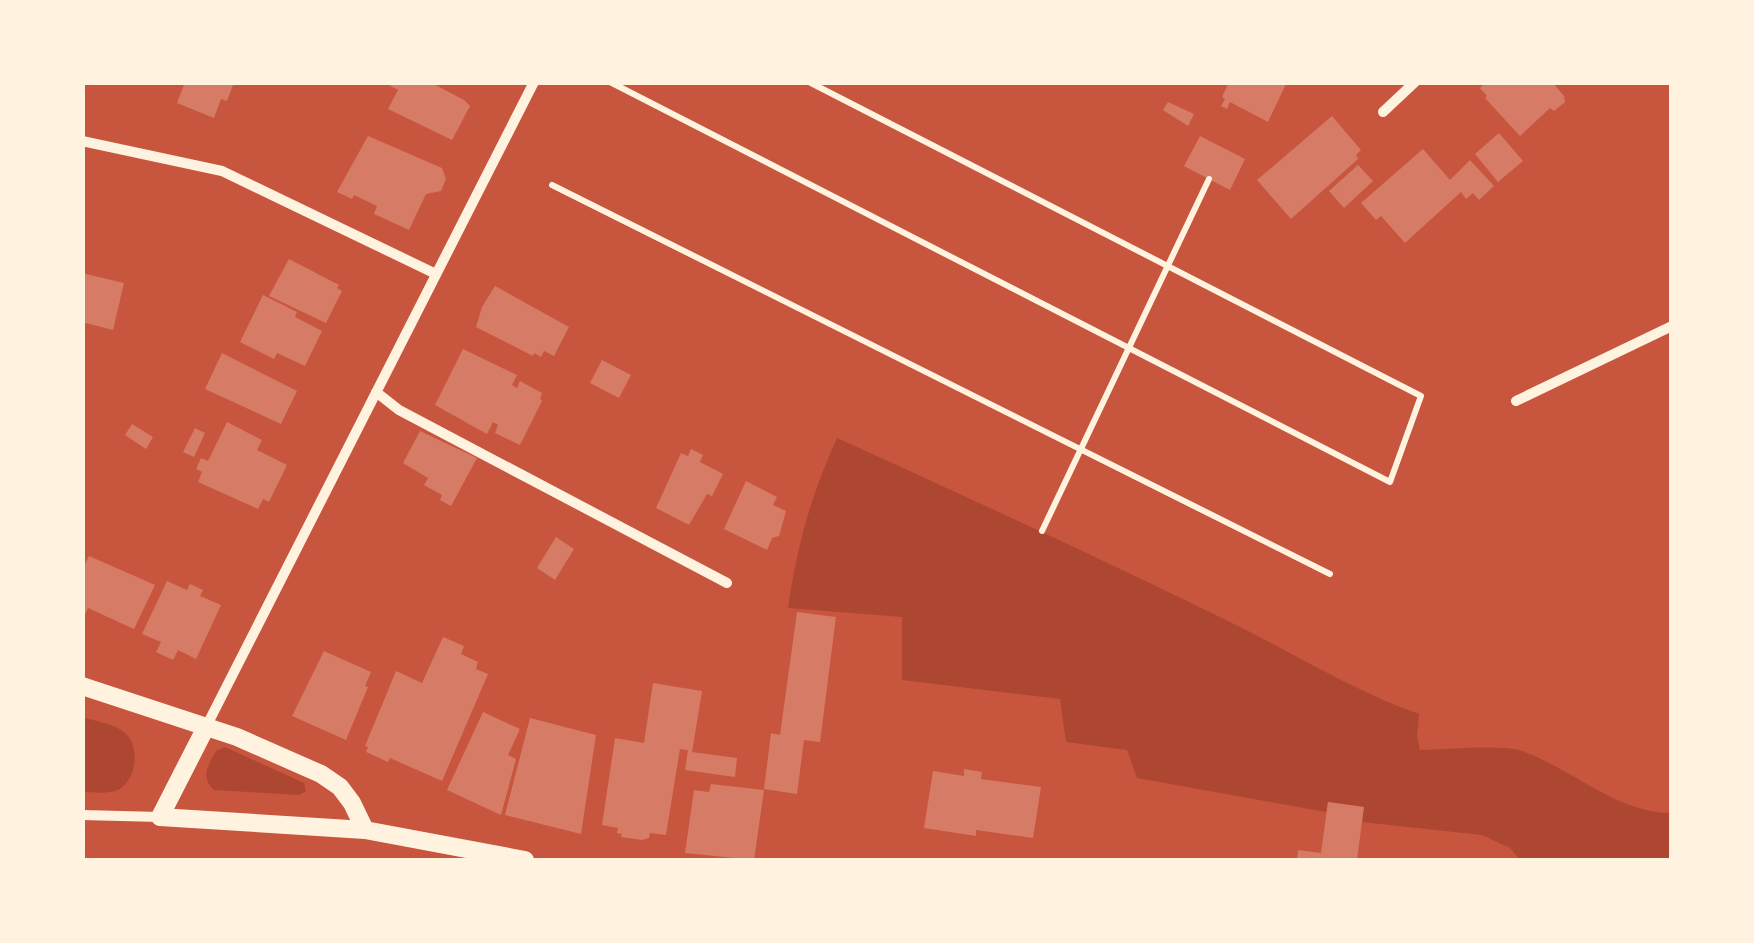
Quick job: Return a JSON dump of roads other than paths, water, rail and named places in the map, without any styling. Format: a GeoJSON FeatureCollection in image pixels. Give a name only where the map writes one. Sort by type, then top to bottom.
{"type":"FeatureCollection","features":[{"type":"Feature","properties":{"kind":"street"},"geometry":{"type":"LineString","coordinates":[[160,817],[534,82]]}},
{"type":"Feature","properties":{"kind":"street"},"geometry":{"type":"LineString","coordinates":[[1383,112],[1415,82]]}},
{"type":"Feature","properties":{"kind":"street"},"geometry":{"type":"LineString","coordinates":[[82,141],[222,171],[436,274]]}},
{"type":"Feature","properties":{"kind":"street"},"geometry":{"type":"LineString","coordinates":[[1516,401],[1672,326]]}},
{"type":"Feature","properties":{"kind":"street"},"geometry":{"type":"LineString","coordinates":[[376,392],[398,410],[727,583]]}},
{"type":"Feature","properties":{"kind":"street"},"geometry":{"type":"LineString","coordinates":[[82,686],[206,726],[321,774],[352,803],[365,830]]}},
{"type":"Feature","properties":{"kind":"street"},"geometry":{"type":"LineString","coordinates":[[82,816],[365,830],[525,860]]}}]}
